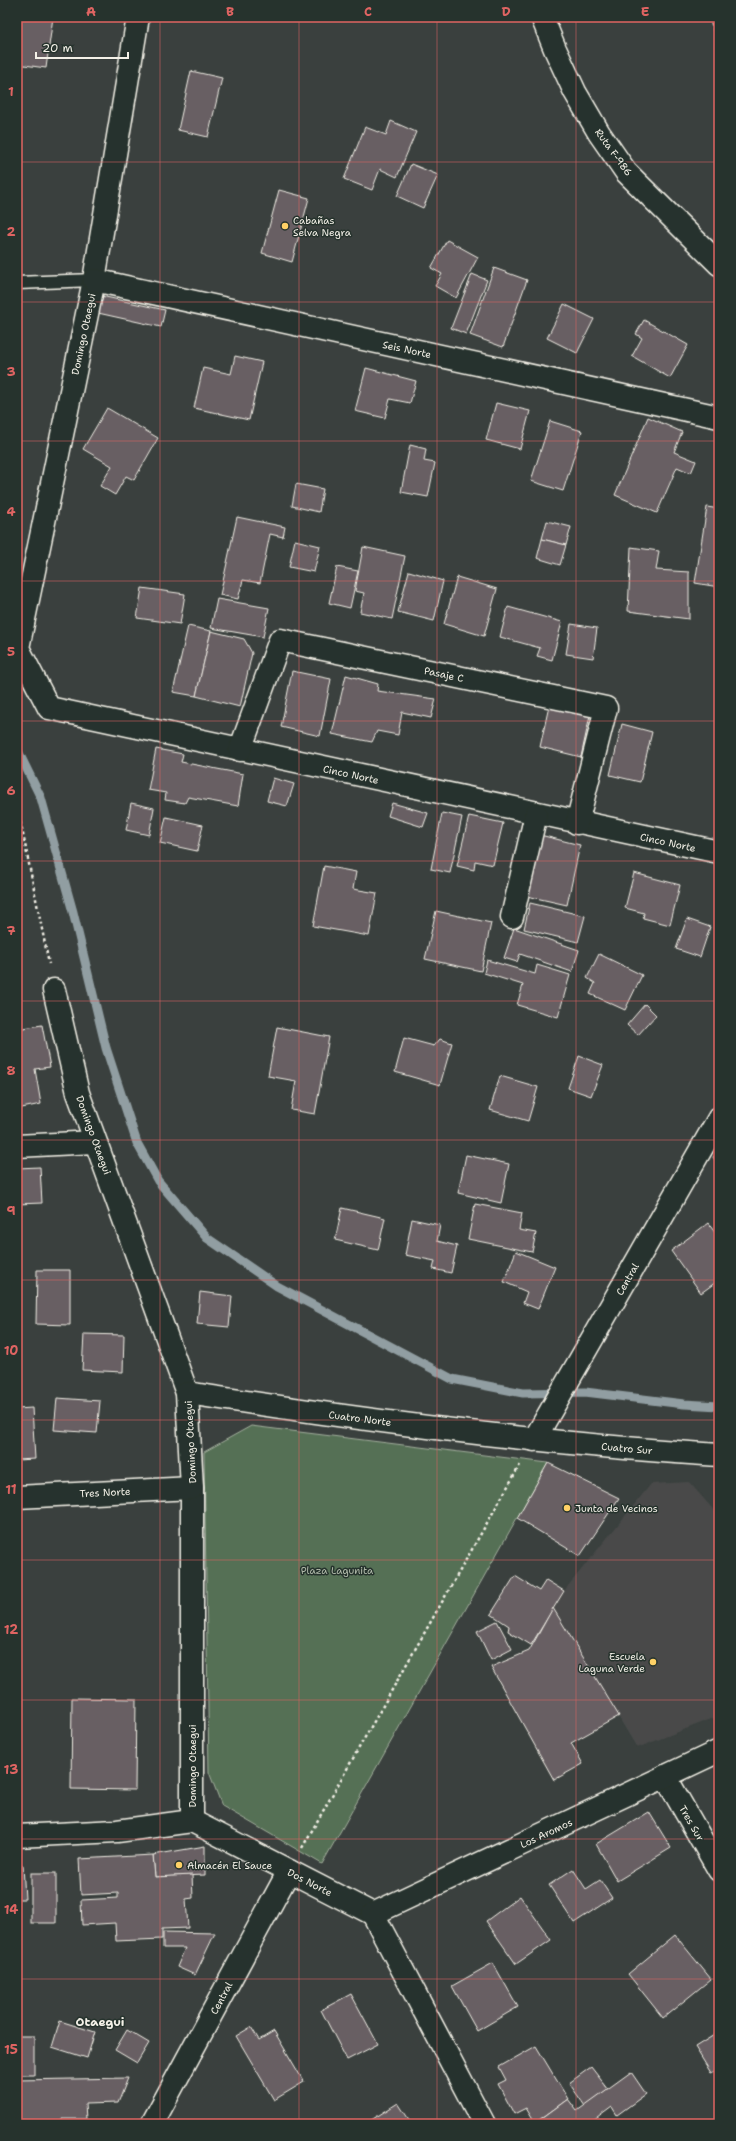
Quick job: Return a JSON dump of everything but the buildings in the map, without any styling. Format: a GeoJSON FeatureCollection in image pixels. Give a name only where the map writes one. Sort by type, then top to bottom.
{"type":"FeatureCollection","features":[{"type":"Feature","properties":{"kind":"street","name":"Domingo Otaegui"},"geometry":{"type":"LineString","coordinates":[[18,648],[94,280],[138,17]]}},
{"type":"Feature","properties":{"kind":"street","name":"Ruta F-986"},"geometry":{"type":"LineString","coordinates":[[542,17],[575,92],[599,133],[626,172],[719,264]]}},
{"type":"Feature","properties":{"kind":"street","name":"Seis Norte"},"geometry":{"type":"LineString","coordinates":[[94,280],[719,417]]}},
{"type":"Feature","properties":{"kind":"street","name":"Pasaje C"},"geometry":{"type":"LineString","coordinates":[[240,750],[280,640],[606,708],[577,823]]}},
{"type":"Feature","properties":{"kind":"street","name":"Cinco Norte"},"geometry":{"type":"LineString","coordinates":[[18,648],[49,708],[577,823],[719,852]]}},
{"type":"Feature","properties":{"kind":"street"},"geometry":{"type":"LineString","coordinates":[[512,917],[536,814]]}},
{"type":"Feature","properties":{"kind":"street","name":"Domingo Otaegui"},"geometry":{"type":"LineString","coordinates":[[54,990],[78,1093],[151,1290],[187,1393],[192,1488],[192,1821]]}},
{"type":"Feature","properties":{"kind":"street","name":"Central"},"geometry":{"type":"LineString","coordinates":[[534,1440],[719,1118]]}},
{"type":"Feature","properties":{"kind":"street"},"geometry":{"type":"LineString","coordinates":[[17,1146],[95,1142]]}},
{"type":"Feature","properties":{"kind":"street","name":"Cuatro Norte"},"geometry":{"type":"LineString","coordinates":[[187,1393],[284,1408],[534,1440]]}},
{"type":"Feature","properties":{"kind":"street","name":"Cuatro Sur"},"geometry":{"type":"LineString","coordinates":[[534,1440],[719,1455]]}},
{"type":"Feature","properties":{"kind":"street","name":"Tres Norte"},"geometry":{"type":"LineString","coordinates":[[17,1497],[192,1488]]}},
{"type":"Feature","properties":{"kind":"street","name":"Los Aromos"},"geometry":{"type":"LineString","coordinates":[[373,1914],[719,1751]]}},
{"type":"Feature","properties":{"kind":"street","name":"Tres Sur"},"geometry":{"type":"LineString","coordinates":[[666,1776],[719,1870]]}},
{"type":"Feature","properties":{"kind":"street"},"geometry":{"type":"LineString","coordinates":[[17,1836],[116,1831],[192,1821]]}},
{"type":"Feature","properties":{"kind":"street","name":"Dos Norte"},"geometry":{"type":"LineString","coordinates":[[192,1821],[373,1914]]}},
{"type":"Feature","properties":{"kind":"street","name":"Central"},"geometry":{"type":"LineString","coordinates":[[152,2124],[289,1871]]}},
{"type":"Feature","properties":{"kind":"street"},"geometry":{"type":"LineString","coordinates":[[373,1914],[484,2124]]}},
{"type":"Feature","properties":{"kind":"lane"},"geometry":{"type":"LineString","coordinates":[[17,283],[94,280]]}},
{"type":"Feature","properties":{"kind":"path"},"geometry":{"type":"LineString","coordinates":[[710,17],[719,48]]}},
{"type":"Feature","properties":{"kind":"path"},"geometry":{"type":"LineString","coordinates":[[17,804],[54,990]]}},
{"type":"Feature","properties":{"kind":"path"},"geometry":{"type":"LineString","coordinates":[[289,1871],[534,1440]]}},
{"type":"Feature","properties":{"kind":"shaded area","name":"Escuela Laguna Verde"},"geometry":{"type":"Polygon","coordinates":[[[689,1482],[719,1516],[719,1716],[637,1748],[553,1608],[564,1591],[651,1484],[689,1482]]]}},
{"type":"Feature","properties":{"kind":"green space","name":"Plaza Lagunita"},"geometry":{"type":"Polygon","coordinates":[[[251,1426],[548,1463],[322,1864],[222,1806],[209,1772],[204,1452],[251,1426]]]}},
{"type":"Feature","properties":{"kind":"waterway"},"geometry":{"type":"LineString","coordinates":[[17,749],[41,798],[73,912],[106,1048],[137,1143],[158,1181],[207,1238],[277,1286],[452,1379],[523,1393],[585,1392],[684,1404],[719,1406]]}},
{"type":"Feature","properties":{"kind":"place","name":"Cabañas Selva Negra"},"geometry":{"type":"Point","coordinates":[285,226]}},
{"type":"Feature","properties":{"kind":"place","name":"Junta de Vecinos"},"geometry":{"type":"Point","coordinates":[567,1508]}},
{"type":"Feature","properties":{"kind":"place","name":"Escuela Laguna Verde"},"geometry":{"type":"Point","coordinates":[653,1662]}},
{"type":"Feature","properties":{"kind":"place","name":"Almacén El Sauce"},"geometry":{"type":"Point","coordinates":[179,1865]}},
{"type":"Feature","properties":{"kind":"district","name":"Otaegui"},"geometry":{"type":"Point","coordinates":[100,2022]}}]}
